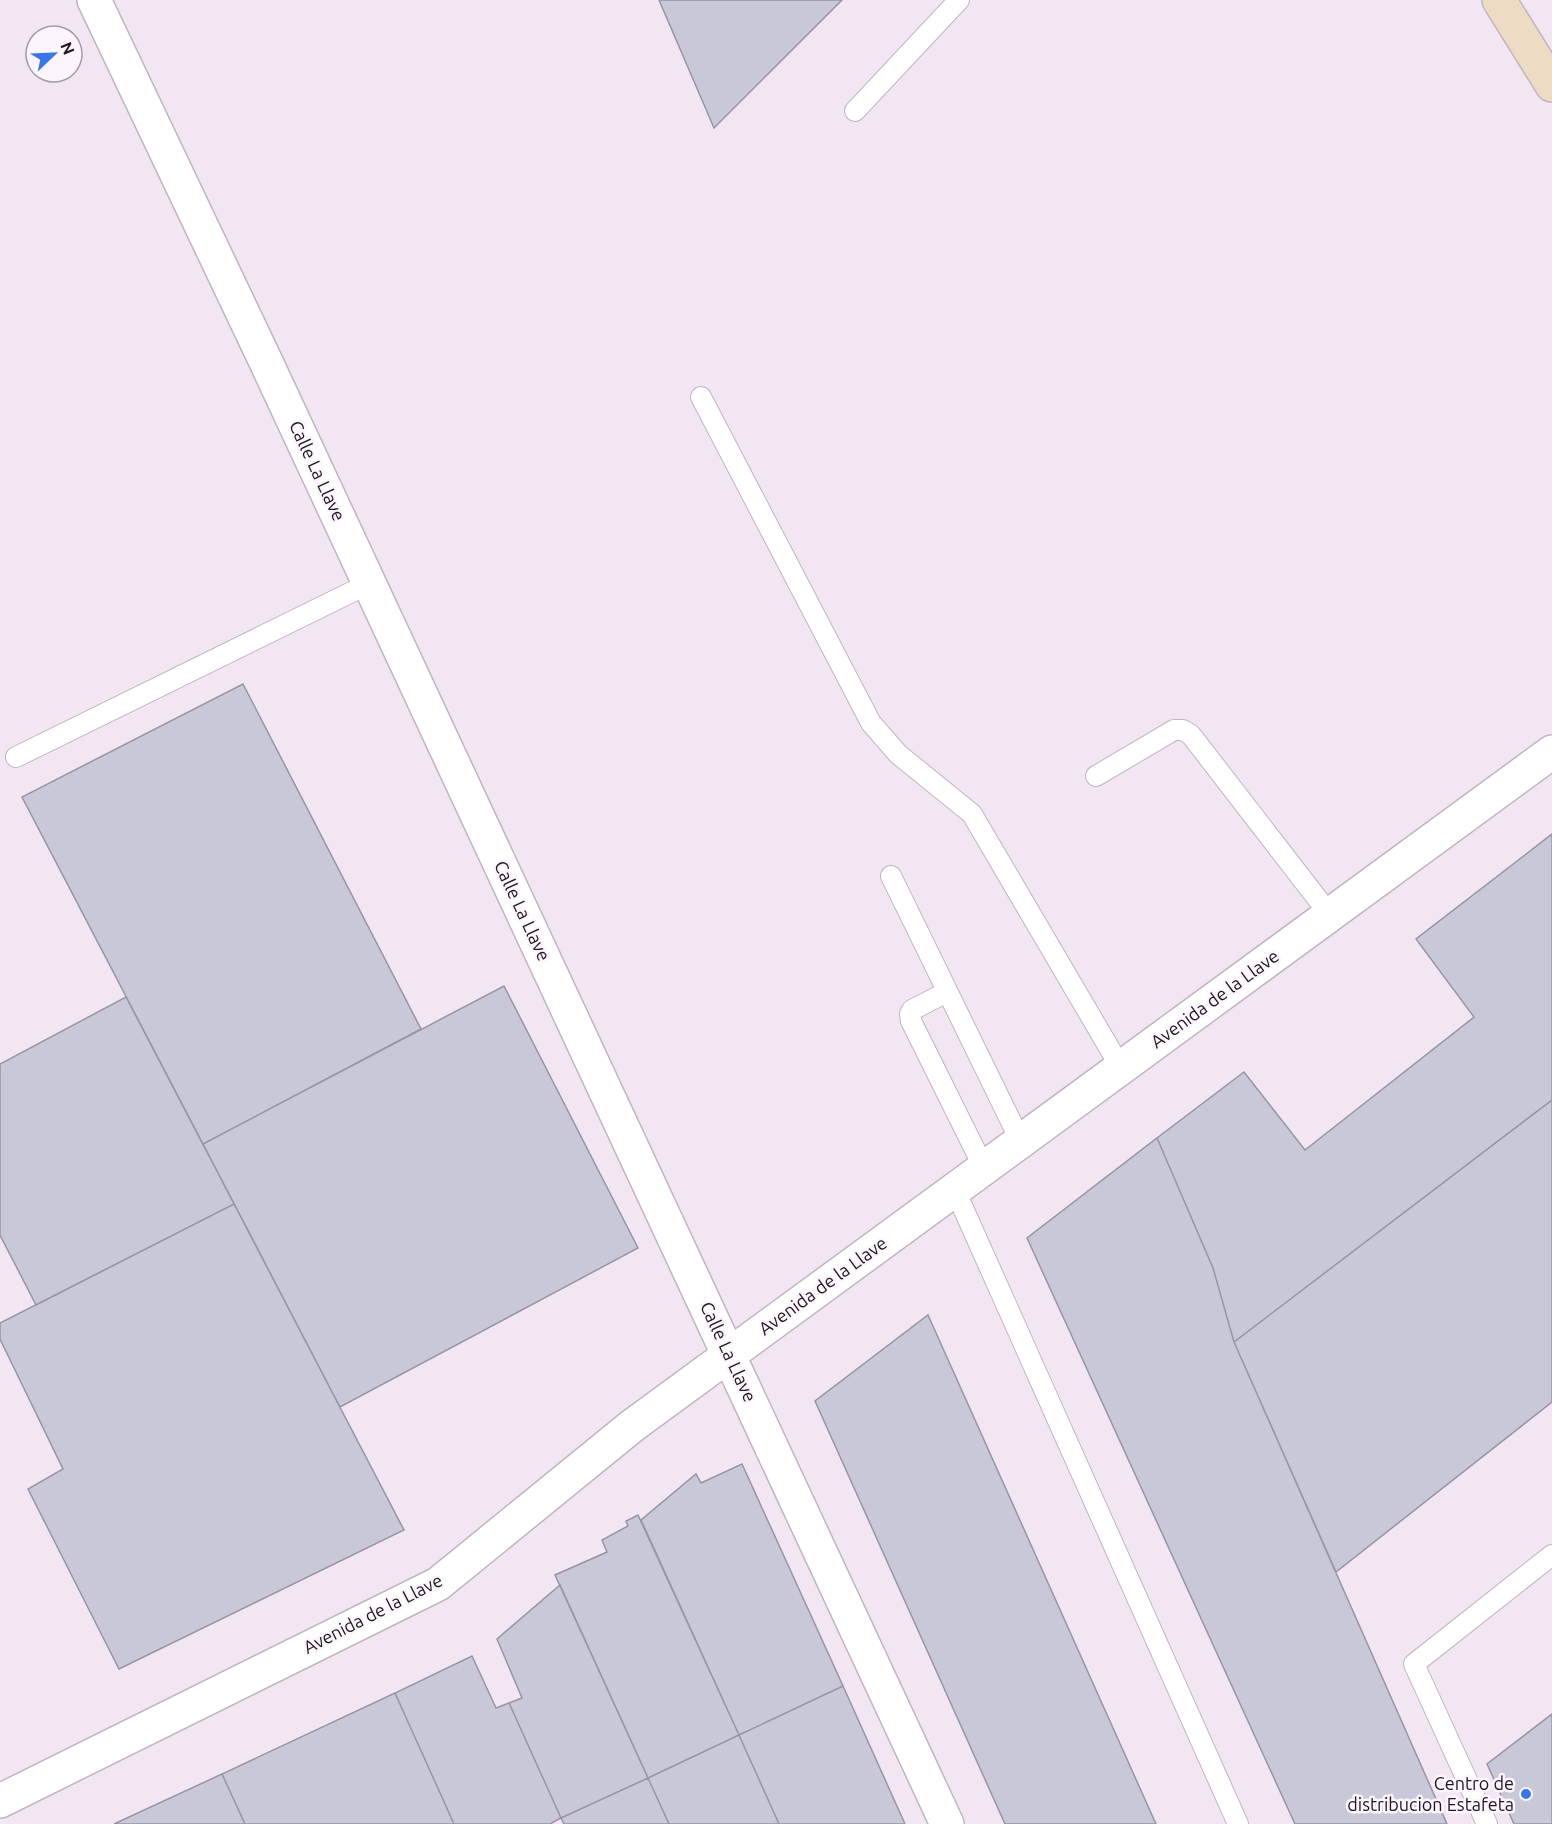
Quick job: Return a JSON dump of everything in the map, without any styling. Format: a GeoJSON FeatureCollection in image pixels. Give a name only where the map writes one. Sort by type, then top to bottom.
{"type":"FeatureCollection","features":[{"type":"Feature","properties":{"kind":"street","name":"Calle La Llave"},"geometry":{"type":"LineString","coordinates":[[94,0],[370,583],[947,1824]]}},
{"type":"Feature","properties":{"kind":"street"},"geometry":{"type":"LineString","coordinates":[[1499,0],[1552,85]]}},
{"type":"Feature","properties":{"kind":"street","name":"Avenida de la Llave"},"geometry":{"type":"LineString","coordinates":[[0,1798],[438,1584],[632,1426],[1552,752]]}},
{"type":"Feature","properties":{"kind":"lane"},"geometry":{"type":"LineString","coordinates":[[855,111],[959,0]]}},
{"type":"Feature","properties":{"kind":"lane"},"geometry":{"type":"LineString","coordinates":[[701,397],[871,723],[898,754],[972,814],[1121,1068]]}},
{"type":"Feature","properties":{"kind":"lane"},"geometry":{"type":"LineString","coordinates":[[16,758],[370,583]]}},
{"type":"Feature","properties":{"kind":"lane"},"geometry":{"type":"LineString","coordinates":[[1096,776],[1174,730],[1183,730],[1191,735],[1330,915]]}},
{"type":"Feature","properties":{"kind":"lane"},"geometry":{"type":"LineString","coordinates":[[891,876],[1021,1142]]}},
{"type":"Feature","properties":{"kind":"lane"},"geometry":{"type":"LineString","coordinates":[[947,992],[912,1010],[911,1021],[984,1168]]}},
{"type":"Feature","properties":{"kind":"lane"},"geometry":{"type":"LineString","coordinates":[[955,1190],[1239,1824]]}},
{"type":"Feature","properties":{"kind":"lane"},"geometry":{"type":"LineString","coordinates":[[1487,1824],[1414,1664],[1552,1555]]}},
{"type":"Feature","properties":{"kind":"building"},"geometry":{"type":"Polygon","coordinates":[[[659,0],[842,0],[714,128],[659,0]]]}},
{"type":"Feature","properties":{"kind":"building"},"geometry":{"type":"Polygon","coordinates":[[[243,684],[421,1029],[203,1144],[22,797],[243,684]]]}},
{"type":"Feature","properties":{"kind":"building"},"geometry":{"type":"Polygon","coordinates":[[[1552,834],[1552,1100],[1234,1342],[1213,1268],[1157,1138],[1244,1072],[1305,1150],[1474,1017],[1416,939],[1552,834]]]}},
{"type":"Feature","properties":{"kind":"building"},"geometry":{"type":"Polygon","coordinates":[[[504,986],[638,1248],[340,1407],[203,1144],[504,986]]]}},
{"type":"Feature","properties":{"kind":"building"},"geometry":{"type":"Polygon","coordinates":[[[126,997],[234,1204],[36,1305],[0,1235],[0,1064],[126,997]]]}},
{"type":"Feature","properties":{"kind":"building"},"geometry":{"type":"Polygon","coordinates":[[[1552,1100],[1552,1402],[1336,1572],[1234,1342],[1552,1100]]]}},
{"type":"Feature","properties":{"kind":"building"},"geometry":{"type":"Polygon","coordinates":[[[1157,1138],[1213,1268],[1234,1342],[1447,1824],[1295,1824],[1027,1238],[1157,1138]]]}},
{"type":"Feature","properties":{"kind":"building"},"geometry":{"type":"Polygon","coordinates":[[[234,1204],[404,1530],[119,1669],[28,1489],[63,1469],[0,1339],[0,1323],[234,1204]]]}},
{"type":"Feature","properties":{"kind":"building"},"geometry":{"type":"Polygon","coordinates":[[[928,1315],[1156,1824],[1005,1824],[815,1401],[928,1315]]]}},
{"type":"Feature","properties":{"kind":"building"},"geometry":{"type":"Polygon","coordinates":[[[742,1464],[843,1686],[739,1735],[641,1520],[696,1474],[701,1483],[742,1464]]]}},
{"type":"Feature","properties":{"kind":"building"},"geometry":{"type":"Polygon","coordinates":[[[638,1515],[739,1735],[648,1778],[555,1575],[607,1552],[602,1540],[628,1526],[626,1521],[638,1515]]]}},
{"type":"Feature","properties":{"kind":"building"},"geometry":{"type":"Polygon","coordinates":[[[560,1585],[648,1778],[561,1818],[509,1703],[522,1698],[497,1639],[560,1585]]]}},
{"type":"Feature","properties":{"kind":"building"},"geometry":{"type":"Polygon","coordinates":[[[472,1656],[496,1708],[509,1703],[561,1818],[550,1824],[454,1824],[395,1693],[472,1656]]]}},
{"type":"Feature","properties":{"kind":"building"},"geometry":{"type":"Polygon","coordinates":[[[843,1686],[905,1824],[779,1824],[739,1735],[843,1686]]]}},
{"type":"Feature","properties":{"kind":"building"},"geometry":{"type":"Polygon","coordinates":[[[395,1693],[454,1824],[245,1824],[222,1774],[395,1693]]]}},
{"type":"Feature","properties":{"kind":"building","name":"Centro de distribucion Estafeta"},"geometry":{"type":"Polygon","coordinates":[[[1552,1714],[1552,1824],[1514,1824],[1487,1764],[1552,1714]]]}},
{"type":"Feature","properties":{"kind":"building"},"geometry":{"type":"Polygon","coordinates":[[[739,1735],[779,1824],[669,1824],[648,1778],[739,1735]]]}},
{"type":"Feature","properties":{"kind":"building"},"geometry":{"type":"Polygon","coordinates":[[[222,1774],[245,1824],[114,1824],[222,1774]]]}},
{"type":"Feature","properties":{"kind":"building"},"geometry":{"type":"Polygon","coordinates":[[[648,1778],[669,1824],[564,1824],[561,1818],[648,1778]]]}},
{"type":"Feature","properties":{"kind":"place","name":"Centro de distribucion Estafeta"},"geometry":{"type":"Point","coordinates":[1526,1794]}}]}
